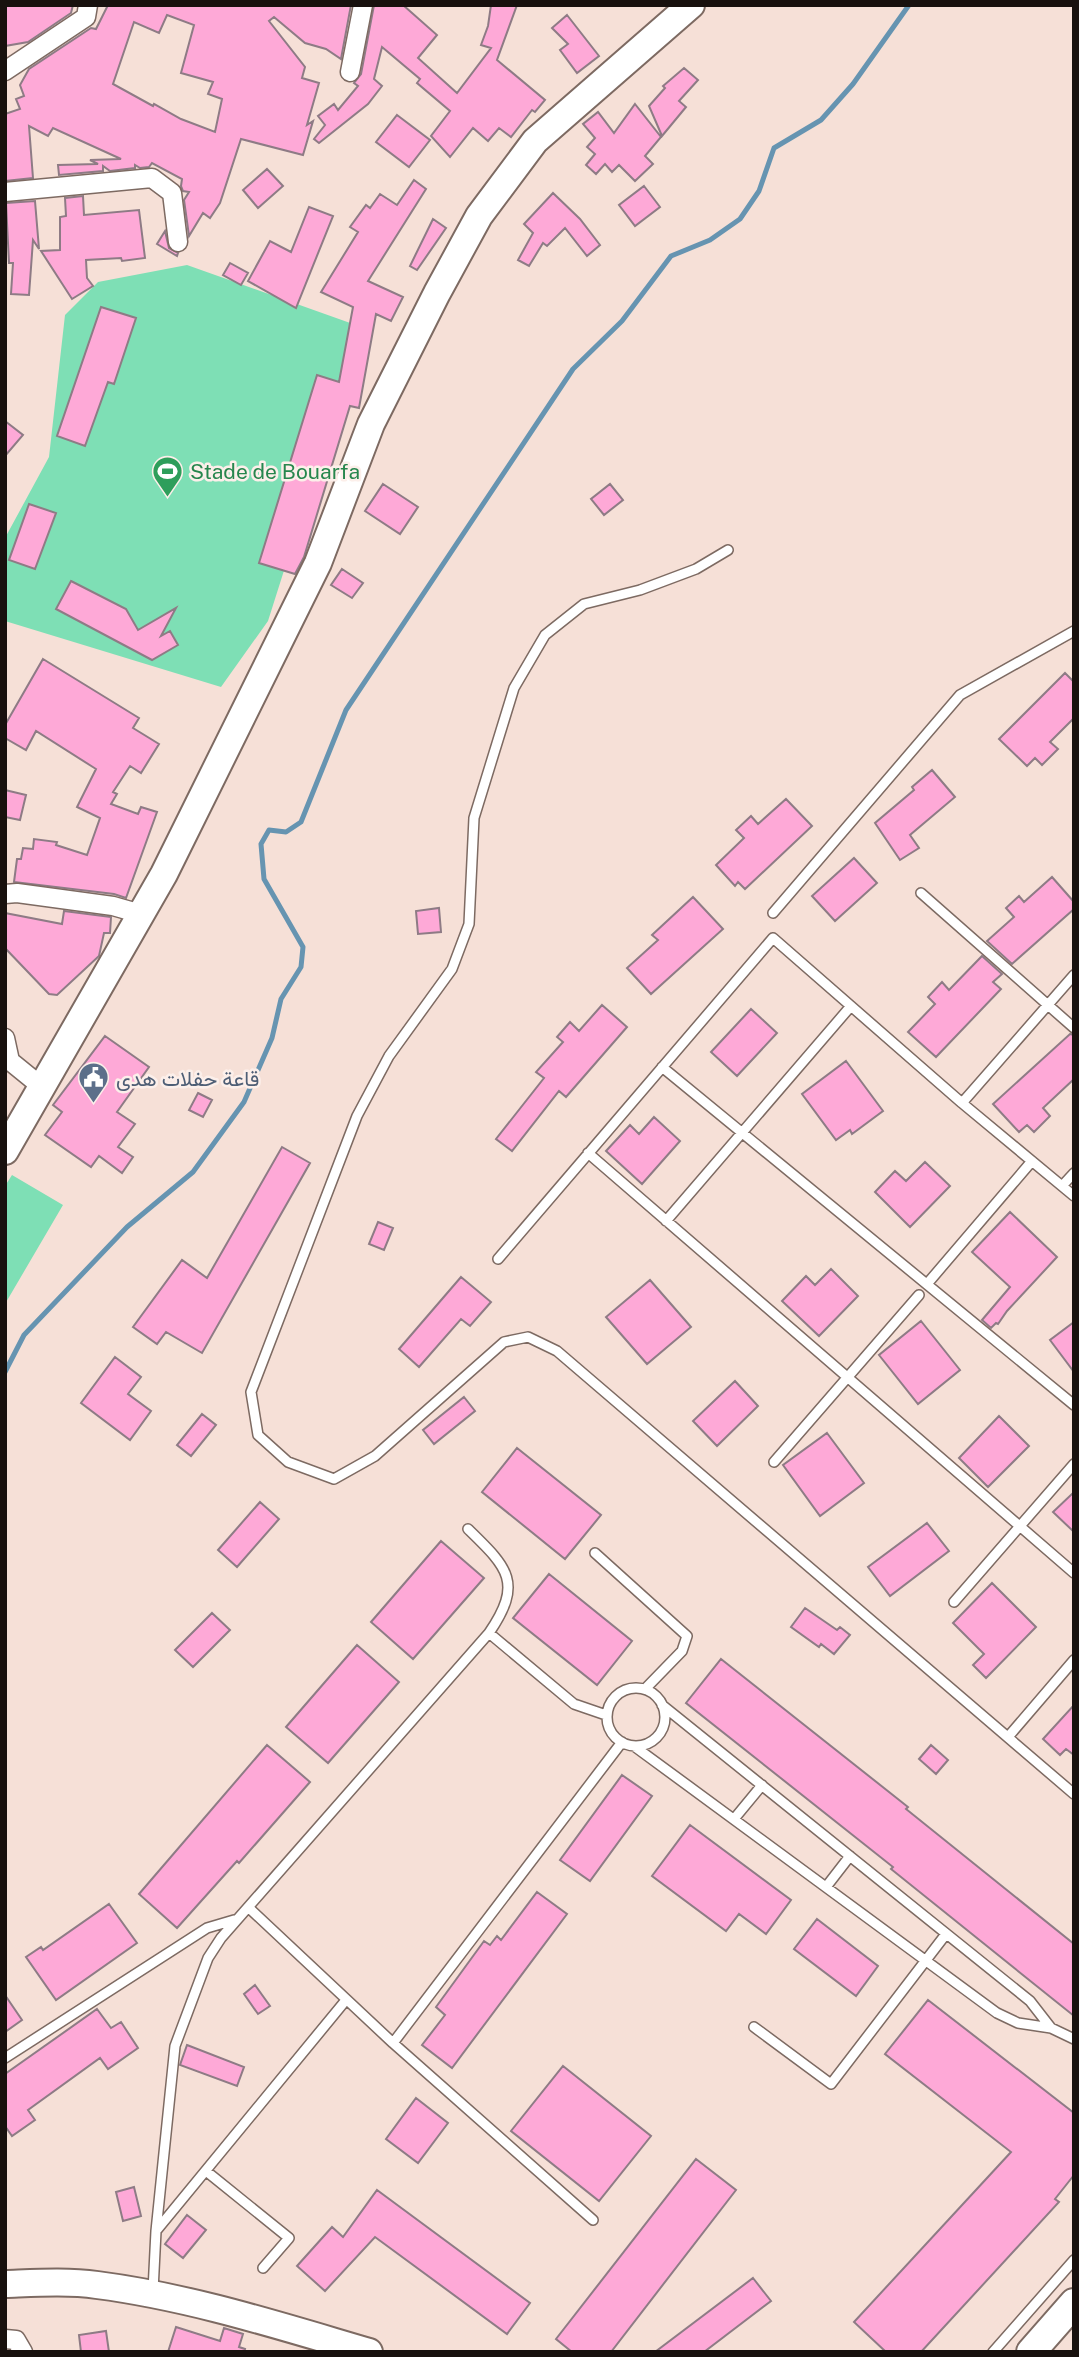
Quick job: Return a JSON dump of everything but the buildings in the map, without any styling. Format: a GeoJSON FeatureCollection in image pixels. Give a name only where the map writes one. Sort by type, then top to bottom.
{"type":"FeatureCollection","features":[{"type":"Feature","properties":{"kind":"main road"},"geometry":{"type":"LineString","coordinates":[[1031,2352],[1074,2303]]}},
{"type":"Feature","properties":{"kind":"main road"},"geometry":{"type":"LineString","coordinates":[[1046,2352],[1074,2319]]}},
{"type":"Feature","properties":{"kind":"street"},"geometry":{"type":"LineString","coordinates":[[5,71],[86,17],[88,5]]}},
{"type":"Feature","properties":{"kind":"street"},"geometry":{"type":"LineString","coordinates":[[350,72],[363,5]]}},
{"type":"Feature","properties":{"kind":"street"},"geometry":{"type":"LineString","coordinates":[[5,1151],[170,862],[318,563],[372,424],[437,293],[479,216],[536,141],[691,5]]}},
{"type":"Feature","properties":{"kind":"street"},"geometry":{"type":"LineString","coordinates":[[5,192],[152,178],[172,193],[178,242]]}},
{"type":"Feature","properties":{"kind":"street"},"geometry":{"type":"LineString","coordinates":[[5,894],[17,892],[141,914]]}},
{"type":"Feature","properties":{"kind":"street"},"geometry":{"type":"LineString","coordinates":[[5,1038],[10,1061],[41,1087]]}},
{"type":"Feature","properties":{"kind":"street"},"geometry":{"type":"LineString","coordinates":[[5,2284],[47,2282],[95,2285],[153,2294],[218,2309],[369,2352]]}},
{"type":"Feature","properties":{"kind":"street"},"geometry":{"type":"LineString","coordinates":[[5,2339],[16,2340],[23,2352]]}},
{"type":"Feature","properties":{"kind":"lane"},"geometry":{"type":"LineString","coordinates":[[728,550],[696,569],[640,590],[584,604],[545,635],[514,688],[474,818],[469,924],[452,969],[389,1056],[357,1116],[251,1392],[258,1435],[288,1462],[334,1479],[375,1456],[504,1342],[527,1337],[557,1351],[1074,1794]]}},
{"type":"Feature","properties":{"kind":"lane"},"geometry":{"type":"LineString","coordinates":[[773,913],[960,695],[1074,631]]}},
{"type":"Feature","properties":{"kind":"lane"},"geometry":{"type":"LineString","coordinates":[[921,894],[1074,1028]]}},
{"type":"Feature","properties":{"kind":"lane"},"geometry":{"type":"LineString","coordinates":[[498,1259],[773,938],[1074,1196]]}},
{"type":"Feature","properties":{"kind":"lane"},"geometry":{"type":"LineString","coordinates":[[962,1102],[1074,975]]}},
{"type":"Feature","properties":{"kind":"lane"},"geometry":{"type":"LineString","coordinates":[[666,1221],[851,1006]]}},
{"type":"Feature","properties":{"kind":"lane"},"geometry":{"type":"LineString","coordinates":[[662,1067],[1074,1405]]}},
{"type":"Feature","properties":{"kind":"lane"},"geometry":{"type":"LineString","coordinates":[[588,1153],[1074,1573]]}},
{"type":"Feature","properties":{"kind":"lane"},"geometry":{"type":"LineString","coordinates":[[927,1284],[1032,1161]]}},
{"type":"Feature","properties":{"kind":"lane"},"geometry":{"type":"LineString","coordinates":[[1062,1186],[1074,1173]]}},
{"type":"Feature","properties":{"kind":"lane"},"geometry":{"type":"LineString","coordinates":[[774,1462],[919,1295]]}},
{"type":"Feature","properties":{"kind":"lane"},"geometry":{"type":"LineString","coordinates":[[954,1602],[1074,1464]]}},
{"type":"Feature","properties":{"kind":"lane"},"geometry":{"type":"LineString","coordinates":[[153,2294],[156,2231],[175,2046],[208,1958],[235,1919],[248,1908],[489,1633],[502,1614],[508,1597],[509,1579],[502,1565],[468,1529]]}},
{"type":"Feature","properties":{"kind":"lane"},"geometry":{"type":"LineString","coordinates":[[595,1553],[687,1636],[682,1651],[646,1688]]}},
{"type":"Feature","properties":{"kind":"lane"},"geometry":{"type":"LineString","coordinates":[[489,1633],[573,1704],[607,1715]]}},
{"type":"Feature","properties":{"kind":"lane"},"geometry":{"type":"LineString","coordinates":[[1008,1737],[1074,1660]]}},
{"type":"Feature","properties":{"kind":"lane"},"geometry":{"type":"LineString","coordinates":[[634,1746],[644,1745],[660,1734],[665,1716],[655,1694],[646,1688],[634,1687],[614,1698],[607,1715],[611,1733],[622,1742],[634,1746],[997,2013],[1018,2023],[1051,2028],[1074,2039]]}},
{"type":"Feature","properties":{"kind":"lane"},"geometry":{"type":"LineString","coordinates":[[662,1705],[1030,2001],[1051,2028]]}},
{"type":"Feature","properties":{"kind":"lane"},"geometry":{"type":"LineString","coordinates":[[393,2043],[622,1742]]}},
{"type":"Feature","properties":{"kind":"lane"},"geometry":{"type":"LineString","coordinates":[[734,1819],[762,1785]]}},
{"type":"Feature","properties":{"kind":"lane"},"geometry":{"type":"LineString","coordinates":[[827,1887],[850,1856]]}},
{"type":"Feature","properties":{"kind":"lane"},"geometry":{"type":"LineString","coordinates":[[248,1908],[393,2043],[593,2220]]}},
{"type":"Feature","properties":{"kind":"lane"},"geometry":{"type":"LineString","coordinates":[[5,2058],[207,1928],[235,1919]]}},
{"type":"Feature","properties":{"kind":"lane"},"geometry":{"type":"LineString","coordinates":[[754,2026],[831,2084],[946,1934]]}},
{"type":"Feature","properties":{"kind":"lane"},"geometry":{"type":"LineString","coordinates":[[156,2231],[346,2000]]}},
{"type":"Feature","properties":{"kind":"lane"},"geometry":{"type":"LineString","coordinates":[[205,2171],[289,2238],[264,2268]]}},
{"type":"Feature","properties":{"kind":"lane"},"geometry":{"type":"LineString","coordinates":[[993,2352],[1074,2260]]}},
{"type":"Feature","properties":{"kind":"green space","name":"Stade de Bouarfa"},"geometry":{"type":"Polygon","coordinates":[[[187,265],[353,324],[347,372],[268,621],[221,687],[5,621],[5,538],[49,457],[65,315],[98,282],[187,265]]]}},
{"type":"Feature","properties":{"kind":"green space"},"geometry":{"type":"Polygon","coordinates":[[[12,1175],[63,1205],[5,1304],[5,1186],[12,1175]]]}},
{"type":"Feature","properties":{"kind":"waterway"},"geometry":{"type":"LineString","coordinates":[[5,1372],[24,1335],[127,1227],[193,1172],[244,1102],[272,1038],[281,999],[301,967],[303,947],[264,879],[261,844],[269,830],[286,832],[301,822],[346,710],[573,369],[622,321],[671,256],[710,240],[740,219],[759,191],[774,148],[821,120],[853,84],[909,5]]}},
{"type":"Feature","properties":{"kind":"place","name":"Stade de Bouarfa"},"geometry":{"type":"Point","coordinates":[167,498]}},
{"type":"Feature","properties":{"kind":"place","name":"قاعة حفلات هدى"},"geometry":{"type":"Point","coordinates":[93,1105]}}]}
